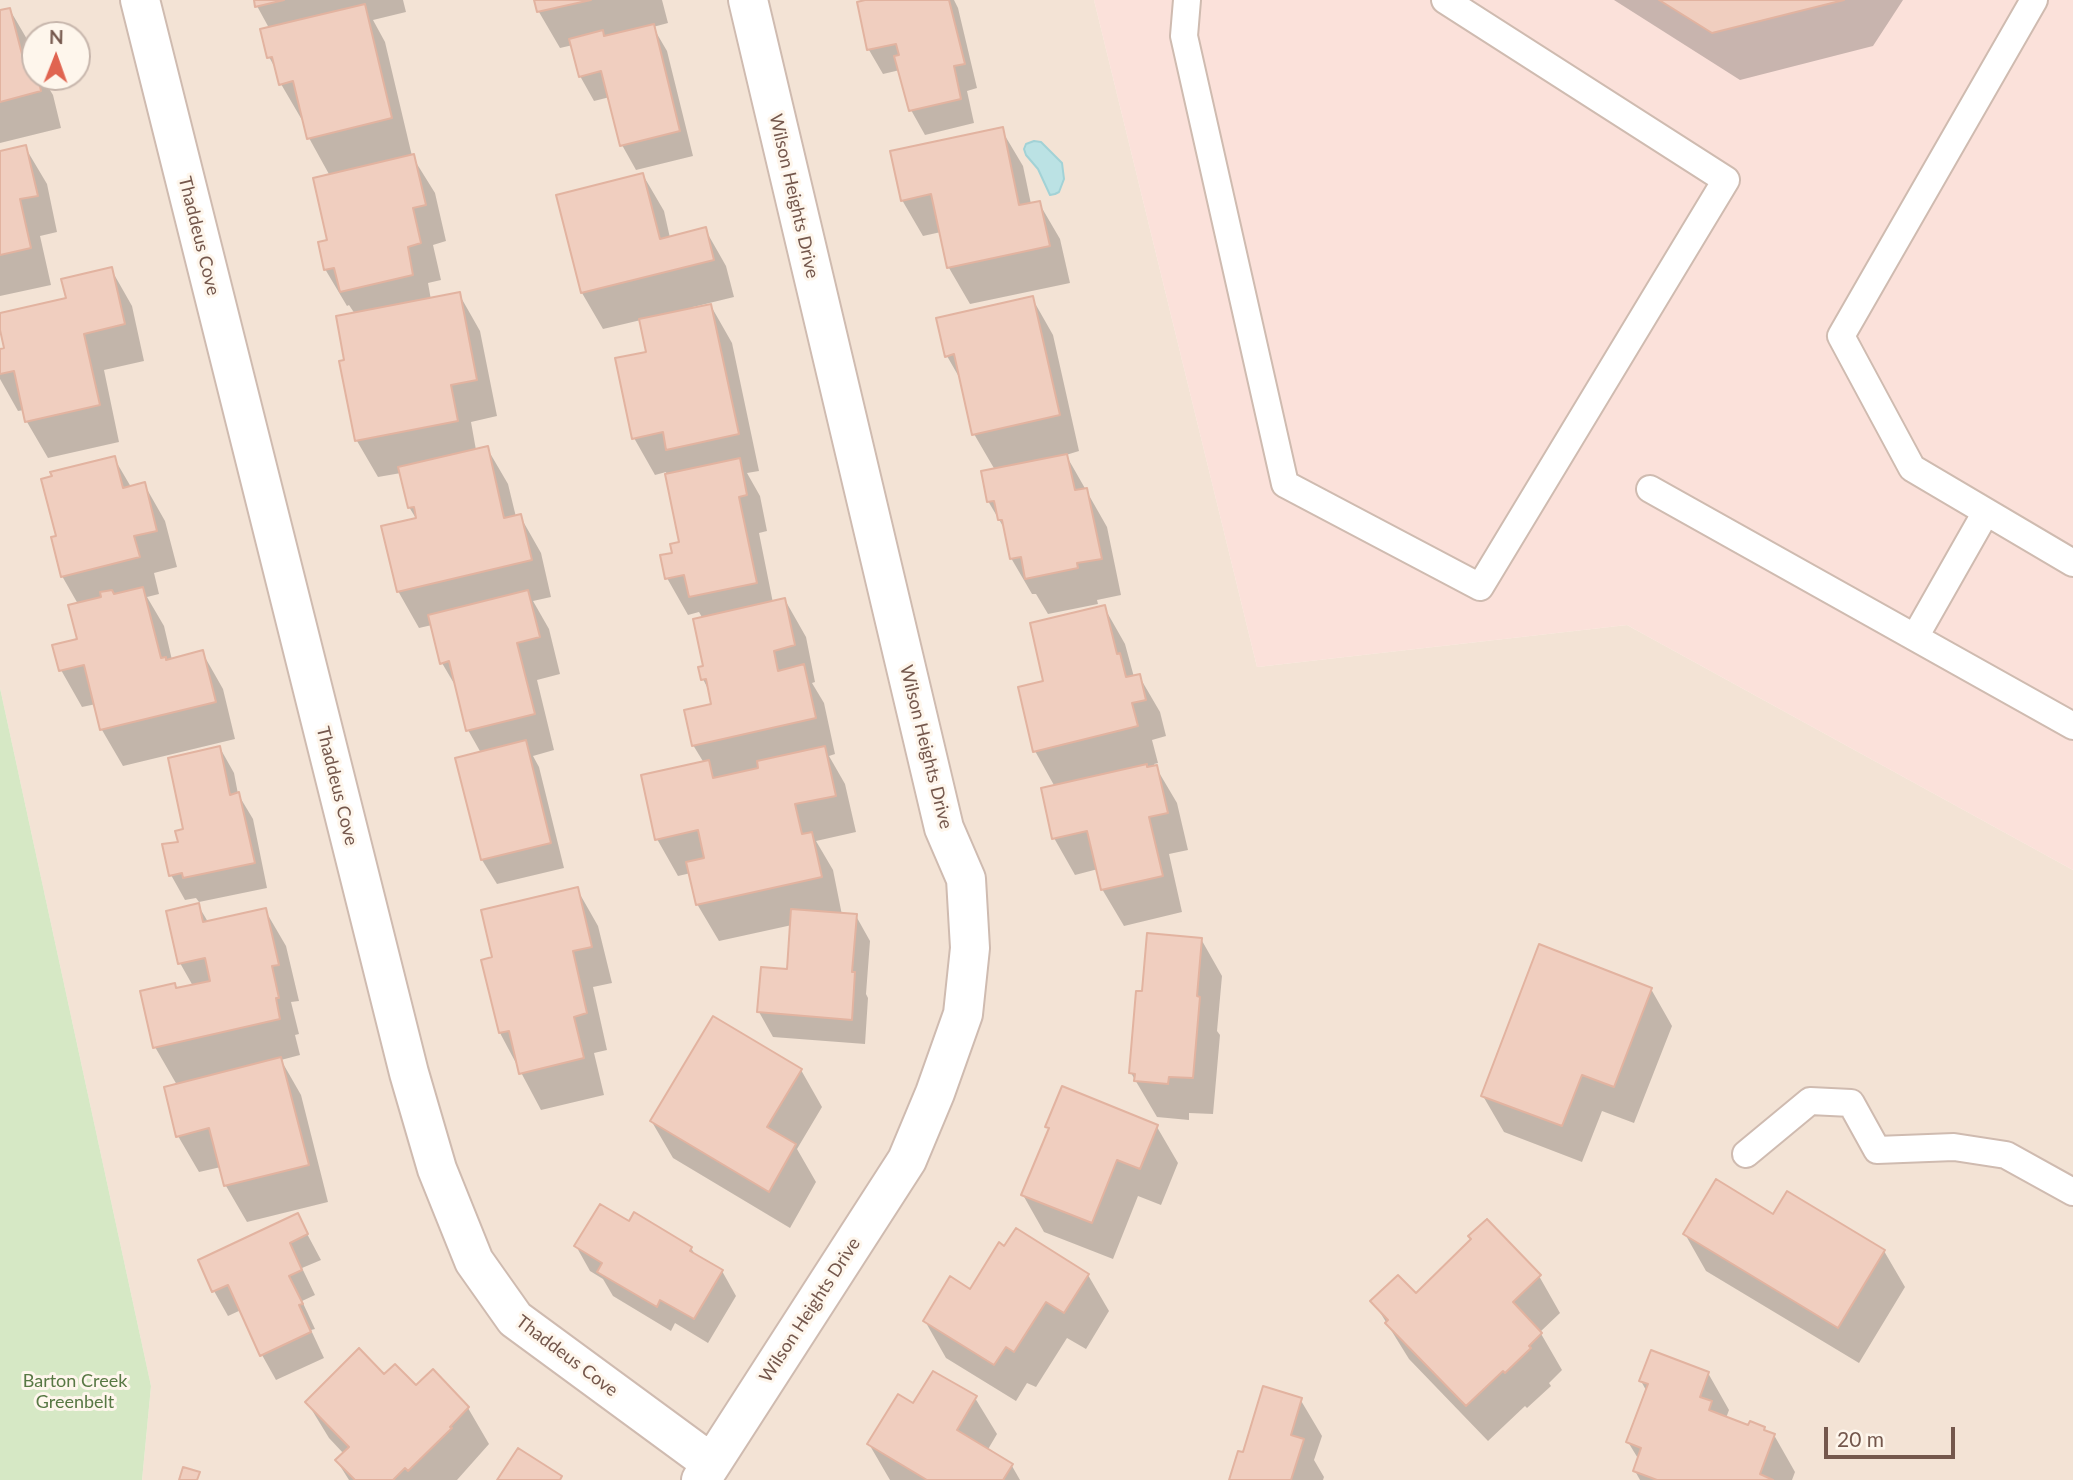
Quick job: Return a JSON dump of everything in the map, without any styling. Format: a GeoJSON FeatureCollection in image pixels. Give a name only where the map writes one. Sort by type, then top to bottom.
{"type":"FeatureCollection","features":[{"type":"Feature","properties":{"kind":"street","name":"Thaddeus Cove"},"geometry":{"type":"LineString","coordinates":[[140,0],[405,1060],[437,1169],[474,1261],[515,1319],[706,1472]]}},
{"type":"Feature","properties":{"kind":"street","name":"Wilson Heights Drive"},"geometry":{"type":"LineString","coordinates":[[706,1472],[907,1160],[935,1093],[963,1014],[970,948],[965,879],[944,828],[748,0]]}},
{"type":"Feature","properties":{"kind":"lane"},"geometry":{"type":"LineString","coordinates":[[1187,0],[1184,36],[1285,484],[1480,587],[1726,180],[1445,0]]}},
{"type":"Feature","properties":{"kind":"lane"},"geometry":{"type":"LineString","coordinates":[[2034,0],[1841,336],[1912,468],[2073,564]]}},
{"type":"Feature","properties":{"kind":"lane"},"geometry":{"type":"LineString","coordinates":[[1650,489],[2073,726]]}},
{"type":"Feature","properties":{"kind":"lane"},"geometry":{"type":"LineString","coordinates":[[1915,637],[1986,512]]}},
{"type":"Feature","properties":{"kind":"lane"},"geometry":{"type":"LineString","coordinates":[[1746,1154],[1810,1101],[1851,1103],[1877,1150],[1954,1147],[2006,1155],[2073,1192]]}},
{"type":"Feature","properties":{"kind":"shaded area"},"geometry":{"type":"Polygon","coordinates":[[[0,0],[1094,0],[1257,667],[1627,625],[2073,870],[2073,1480],[142,1480],[151,1386],[0,688],[0,0]]]}},
{"type":"Feature","properties":{"kind":"shaded area"},"geometry":{"type":"Polygon","coordinates":[[[1094,0],[2073,0],[2073,870],[1627,625],[1257,667],[1094,0]]]}},
{"type":"Feature","properties":{"kind":"green space","name":"Barton Creek Greenbelt"},"geometry":{"type":"Polygon","coordinates":[[[0,688],[151,1386],[142,1480],[0,1480],[0,688]]]}},
{"type":"Feature","properties":{"kind":"water"},"geometry":{"type":"Polygon","coordinates":[[[1041,142],[1062,163],[1064,179],[1059,192],[1055,194],[1050,195],[1038,169],[1026,155],[1026,144],[1041,142]]]}},
{"type":"Feature","properties":{"kind":"building"},"geometry":{"type":"Polygon","coordinates":[[[254,0],[284,0],[255,7],[254,0]]]}},
{"type":"Feature","properties":{"kind":"building"},"geometry":{"type":"Polygon","coordinates":[[[534,0],[591,0],[537,12],[534,0]]]}},
{"type":"Feature","properties":{"kind":"building"},"geometry":{"type":"Polygon","coordinates":[[[949,0],[965,64],[954,66],[961,99],[909,111],[894,56],[899,55],[896,44],[867,50],[857,2],[949,0]]]}},
{"type":"Feature","properties":{"kind":"building"},"geometry":{"type":"Polygon","coordinates":[[[1659,0],[1844,0],[1712,33],[1659,0]]]}},
{"type":"Feature","properties":{"kind":"building"},"geometry":{"type":"Polygon","coordinates":[[[365,4],[392,118],[307,139],[293,81],[279,85],[272,57],[267,58],[260,29],[365,4]]]}},
{"type":"Feature","properties":{"kind":"building"},"geometry":{"type":"Polygon","coordinates":[[[10,8],[21,50],[21,91],[41,91],[0,102],[0,10],[10,8]]]}},
{"type":"Feature","properties":{"kind":"building"},"geometry":{"type":"Polygon","coordinates":[[[654,24],[680,131],[620,146],[601,71],[579,77],[569,39],[603,30],[604,36],[654,24]]]}},
{"type":"Feature","properties":{"kind":"building"},"geometry":{"type":"Polygon","coordinates":[[[1003,127],[1019,205],[1040,201],[1050,246],[947,268],[931,194],[901,201],[890,151],[1003,127]]]}},
{"type":"Feature","properties":{"kind":"building"},"geometry":{"type":"Polygon","coordinates":[[[26,145],[38,196],[20,199],[31,248],[0,255],[0,151],[26,145]]]}},
{"type":"Feature","properties":{"kind":"building"},"geometry":{"type":"Polygon","coordinates":[[[414,154],[426,205],[413,208],[421,243],[408,247],[413,275],[340,292],[334,268],[324,270],[318,242],[327,240],[313,178],[414,154]]]}},
{"type":"Feature","properties":{"kind":"building"},"geometry":{"type":"Polygon","coordinates":[[[643,173],[660,239],[706,227],[714,260],[581,293],[556,195],[643,173]]]}},
{"type":"Feature","properties":{"kind":"building"},"geometry":{"type":"Polygon","coordinates":[[[112,267],[125,324],[84,334],[100,405],[25,422],[14,371],[0,374],[0,349],[4,348],[0,313],[66,298],[61,279],[112,267]]]}},
{"type":"Feature","properties":{"kind":"building"},"geometry":{"type":"Polygon","coordinates":[[[460,292],[477,380],[451,385],[458,421],[355,441],[339,361],[344,360],[336,316],[460,292]]]}},
{"type":"Feature","properties":{"kind":"building"},"geometry":{"type":"Polygon","coordinates":[[[1033,296],[1060,415],[972,435],[954,354],[945,357],[936,318],[1033,296]]]}},
{"type":"Feature","properties":{"kind":"building"},"geometry":{"type":"Polygon","coordinates":[[[711,304],[739,434],[666,450],[663,432],[632,439],[615,358],[646,352],[639,319],[711,304]]]}},
{"type":"Feature","properties":{"kind":"building"},"geometry":{"type":"Polygon","coordinates":[[[488,446],[504,518],[521,514],[532,560],[397,592],[381,526],[416,518],[414,507],[408,508],[398,467],[488,446]]]}},
{"type":"Feature","properties":{"kind":"building"},"geometry":{"type":"Polygon","coordinates":[[[1067,454],[1075,490],[1087,488],[1102,559],[1077,563],[1078,568],[1025,579],[1021,557],[1010,559],[1002,520],[998,520],[994,501],[987,502],[981,471],[1067,454]]]}},
{"type":"Feature","properties":{"kind":"building"},"geometry":{"type":"Polygon","coordinates":[[[115,456],[123,488],[145,482],[157,531],[134,536],[140,557],[61,577],[51,537],[56,536],[41,479],[52,476],[50,472],[115,456]]]}},
{"type":"Feature","properties":{"kind":"building"},"geometry":{"type":"Polygon","coordinates":[[[740,458],[747,495],[739,497],[757,583],[689,597],[684,575],[665,579],[660,555],[672,553],[670,544],[679,542],[665,474],[740,458]]]}},
{"type":"Feature","properties":{"kind":"building"},"geometry":{"type":"Polygon","coordinates":[[[143,587],[161,658],[166,657],[166,660],[203,650],[216,702],[100,730],[84,665],[59,671],[52,645],[77,639],[68,605],[101,597],[100,592],[112,590],[114,594],[143,587]]]}},
{"type":"Feature","properties":{"kind":"building"},"geometry":{"type":"Polygon","coordinates":[[[528,590],[540,637],[517,643],[535,714],[466,731],[449,661],[440,664],[428,615],[528,590]]]}},
{"type":"Feature","properties":{"kind":"building"},"geometry":{"type":"Polygon","coordinates":[[[785,598],[795,645],[774,651],[778,671],[804,664],[816,718],[692,746],[684,710],[711,704],[706,679],[701,680],[698,667],[703,666],[693,619],[785,598]]]}},
{"type":"Feature","properties":{"kind":"building"},"geometry":{"type":"Polygon","coordinates":[[[1105,605],[1117,654],[1120,653],[1126,677],[1140,674],[1146,700],[1132,703],[1138,726],[1033,752],[1018,687],[1043,681],[1030,623],[1105,605]]]}},
{"type":"Feature","properties":{"kind":"building"},"geometry":{"type":"Polygon","coordinates":[[[526,740],[551,843],[481,860],[455,758],[526,740]]]}},
{"type":"Feature","properties":{"kind":"building"},"geometry":{"type":"Polygon","coordinates":[[[220,746],[230,795],[239,792],[255,863],[183,878],[182,873],[169,876],[162,844],[178,842],[175,831],[183,829],[168,758],[220,746]]]}},
{"type":"Feature","properties":{"kind":"building"},"geometry":{"type":"Polygon","coordinates":[[[825,746],[836,796],[795,804],[802,834],[812,832],[822,877],[696,905],[686,862],[704,858],[698,830],[655,840],[641,775],[709,760],[713,778],[758,768],[757,761],[825,746]]]}},
{"type":"Feature","properties":{"kind":"building"},"geometry":{"type":"Polygon","coordinates":[[[1147,764],[1147,767],[1157,765],[1168,813],[1149,817],[1163,876],[1101,890],[1087,831],[1052,839],[1041,788],[1147,764]]]}},
{"type":"Feature","properties":{"kind":"building"},"geometry":{"type":"Polygon","coordinates":[[[578,887],[592,947],[573,951],[587,1013],[574,1017],[584,1058],[519,1074],[509,1031],[499,1033],[481,960],[492,957],[481,910],[578,887]]]}},
{"type":"Feature","properties":{"kind":"building"},"geometry":{"type":"Polygon","coordinates":[[[199,903],[203,922],[266,908],[279,965],[272,966],[279,998],[276,998],[280,1019],[153,1048],[140,991],[175,983],[176,988],[210,981],[205,958],[178,964],[166,911],[199,903]]]}},
{"type":"Feature","properties":{"kind":"building"},"geometry":{"type":"Polygon","coordinates":[[[791,909],[857,914],[852,972],[855,972],[852,1020],[757,1012],[761,967],[787,969],[791,909]]]}},
{"type":"Feature","properties":{"kind":"building"},"geometry":{"type":"Polygon","coordinates":[[[1147,933],[1202,938],[1193,1078],[1169,1077],[1168,1084],[1134,1081],[1135,1074],[1129,1073],[1136,991],[1142,991],[1147,933]]]}},
{"type":"Feature","properties":{"kind":"building"},"geometry":{"type":"Polygon","coordinates":[[[1539,944],[1652,988],[1614,1087],[1582,1075],[1562,1126],[1481,1096],[1539,944]]]}},
{"type":"Feature","properties":{"kind":"building"},"geometry":{"type":"Polygon","coordinates":[[[713,1016],[802,1069],[767,1127],[796,1144],[769,1192],[650,1121],[713,1016]]]}},
{"type":"Feature","properties":{"kind":"building"},"geometry":{"type":"Polygon","coordinates":[[[281,1057],[309,1165],[224,1186],[209,1128],[176,1137],[164,1087],[281,1057]]]}},
{"type":"Feature","properties":{"kind":"building"},"geometry":{"type":"Polygon","coordinates":[[[1062,1086],[1158,1125],[1140,1169],[1117,1160],[1092,1223],[1021,1195],[1049,1128],[1045,1127],[1062,1086]]]}},
{"type":"Feature","properties":{"kind":"building"},"geometry":{"type":"Polygon","coordinates":[[[1716,1179],[1773,1214],[1787,1191],[1885,1250],[1838,1328],[1683,1234],[1716,1179]]]}},
{"type":"Feature","properties":{"kind":"building"},"geometry":{"type":"Polygon","coordinates":[[[600,1204],[629,1221],[634,1212],[692,1247],[690,1251],[723,1270],[694,1319],[660,1300],[657,1307],[597,1272],[602,1263],[574,1246],[600,1204]]]}},
{"type":"Feature","properties":{"kind":"building"},"geometry":{"type":"Polygon","coordinates":[[[298,1213],[308,1234],[290,1243],[302,1270],[289,1276],[303,1304],[299,1305],[311,1332],[260,1356],[228,1285],[212,1292],[198,1260],[298,1213]]]}},
{"type":"Feature","properties":{"kind":"building"},"geometry":{"type":"Polygon","coordinates":[[[1487,1219],[1541,1275],[1513,1302],[1542,1333],[1529,1346],[1531,1348],[1505,1373],[1503,1371],[1466,1406],[1385,1323],[1388,1320],[1370,1301],[1398,1275],[1416,1293],[1471,1239],[1468,1236],[1487,1219]]]}},
{"type":"Feature","properties":{"kind":"building"},"geometry":{"type":"Polygon","coordinates":[[[1016,1228],[1089,1274],[1064,1313],[1046,1302],[1014,1352],[1006,1347],[994,1365],[923,1321],[950,1276],[970,1289],[999,1242],[1004,1246],[1016,1228]]]}},
{"type":"Feature","properties":{"kind":"building"},"geometry":{"type":"Polygon","coordinates":[[[359,1348],[384,1374],[395,1364],[416,1385],[433,1369],[469,1407],[450,1427],[452,1428],[408,1471],[405,1468],[393,1480],[355,1480],[335,1460],[349,1447],[305,1402],[359,1348]]]}},
{"type":"Feature","properties":{"kind":"building"},"geometry":{"type":"Polygon","coordinates":[[[1651,1350],[1709,1372],[1700,1397],[1712,1401],[1709,1410],[1748,1425],[1750,1421],[1775,1434],[1760,1474],[1773,1480],[1657,1480],[1633,1471],[1641,1448],[1626,1442],[1648,1384],[1639,1381],[1651,1350]]]}},
{"type":"Feature","properties":{"kind":"building"},"geometry":{"type":"Polygon","coordinates":[[[933,1371],[977,1396],[957,1430],[1013,1464],[1003,1480],[927,1480],[867,1444],[898,1394],[913,1403],[933,1371]]]}},
{"type":"Feature","properties":{"kind":"building"},"geometry":{"type":"Polygon","coordinates":[[[1263,1386],[1302,1398],[1291,1435],[1304,1439],[1291,1480],[1229,1480],[1238,1451],[1243,1452],[1263,1386]]]}},
{"type":"Feature","properties":{"kind":"building"},"geometry":{"type":"Polygon","coordinates":[[[518,1448],[562,1476],[560,1480],[497,1480],[518,1448]]]}},
{"type":"Feature","properties":{"kind":"building"},"geometry":{"type":"Polygon","coordinates":[[[183,1467],[200,1472],[197,1480],[179,1480],[183,1467]]]}}]}
